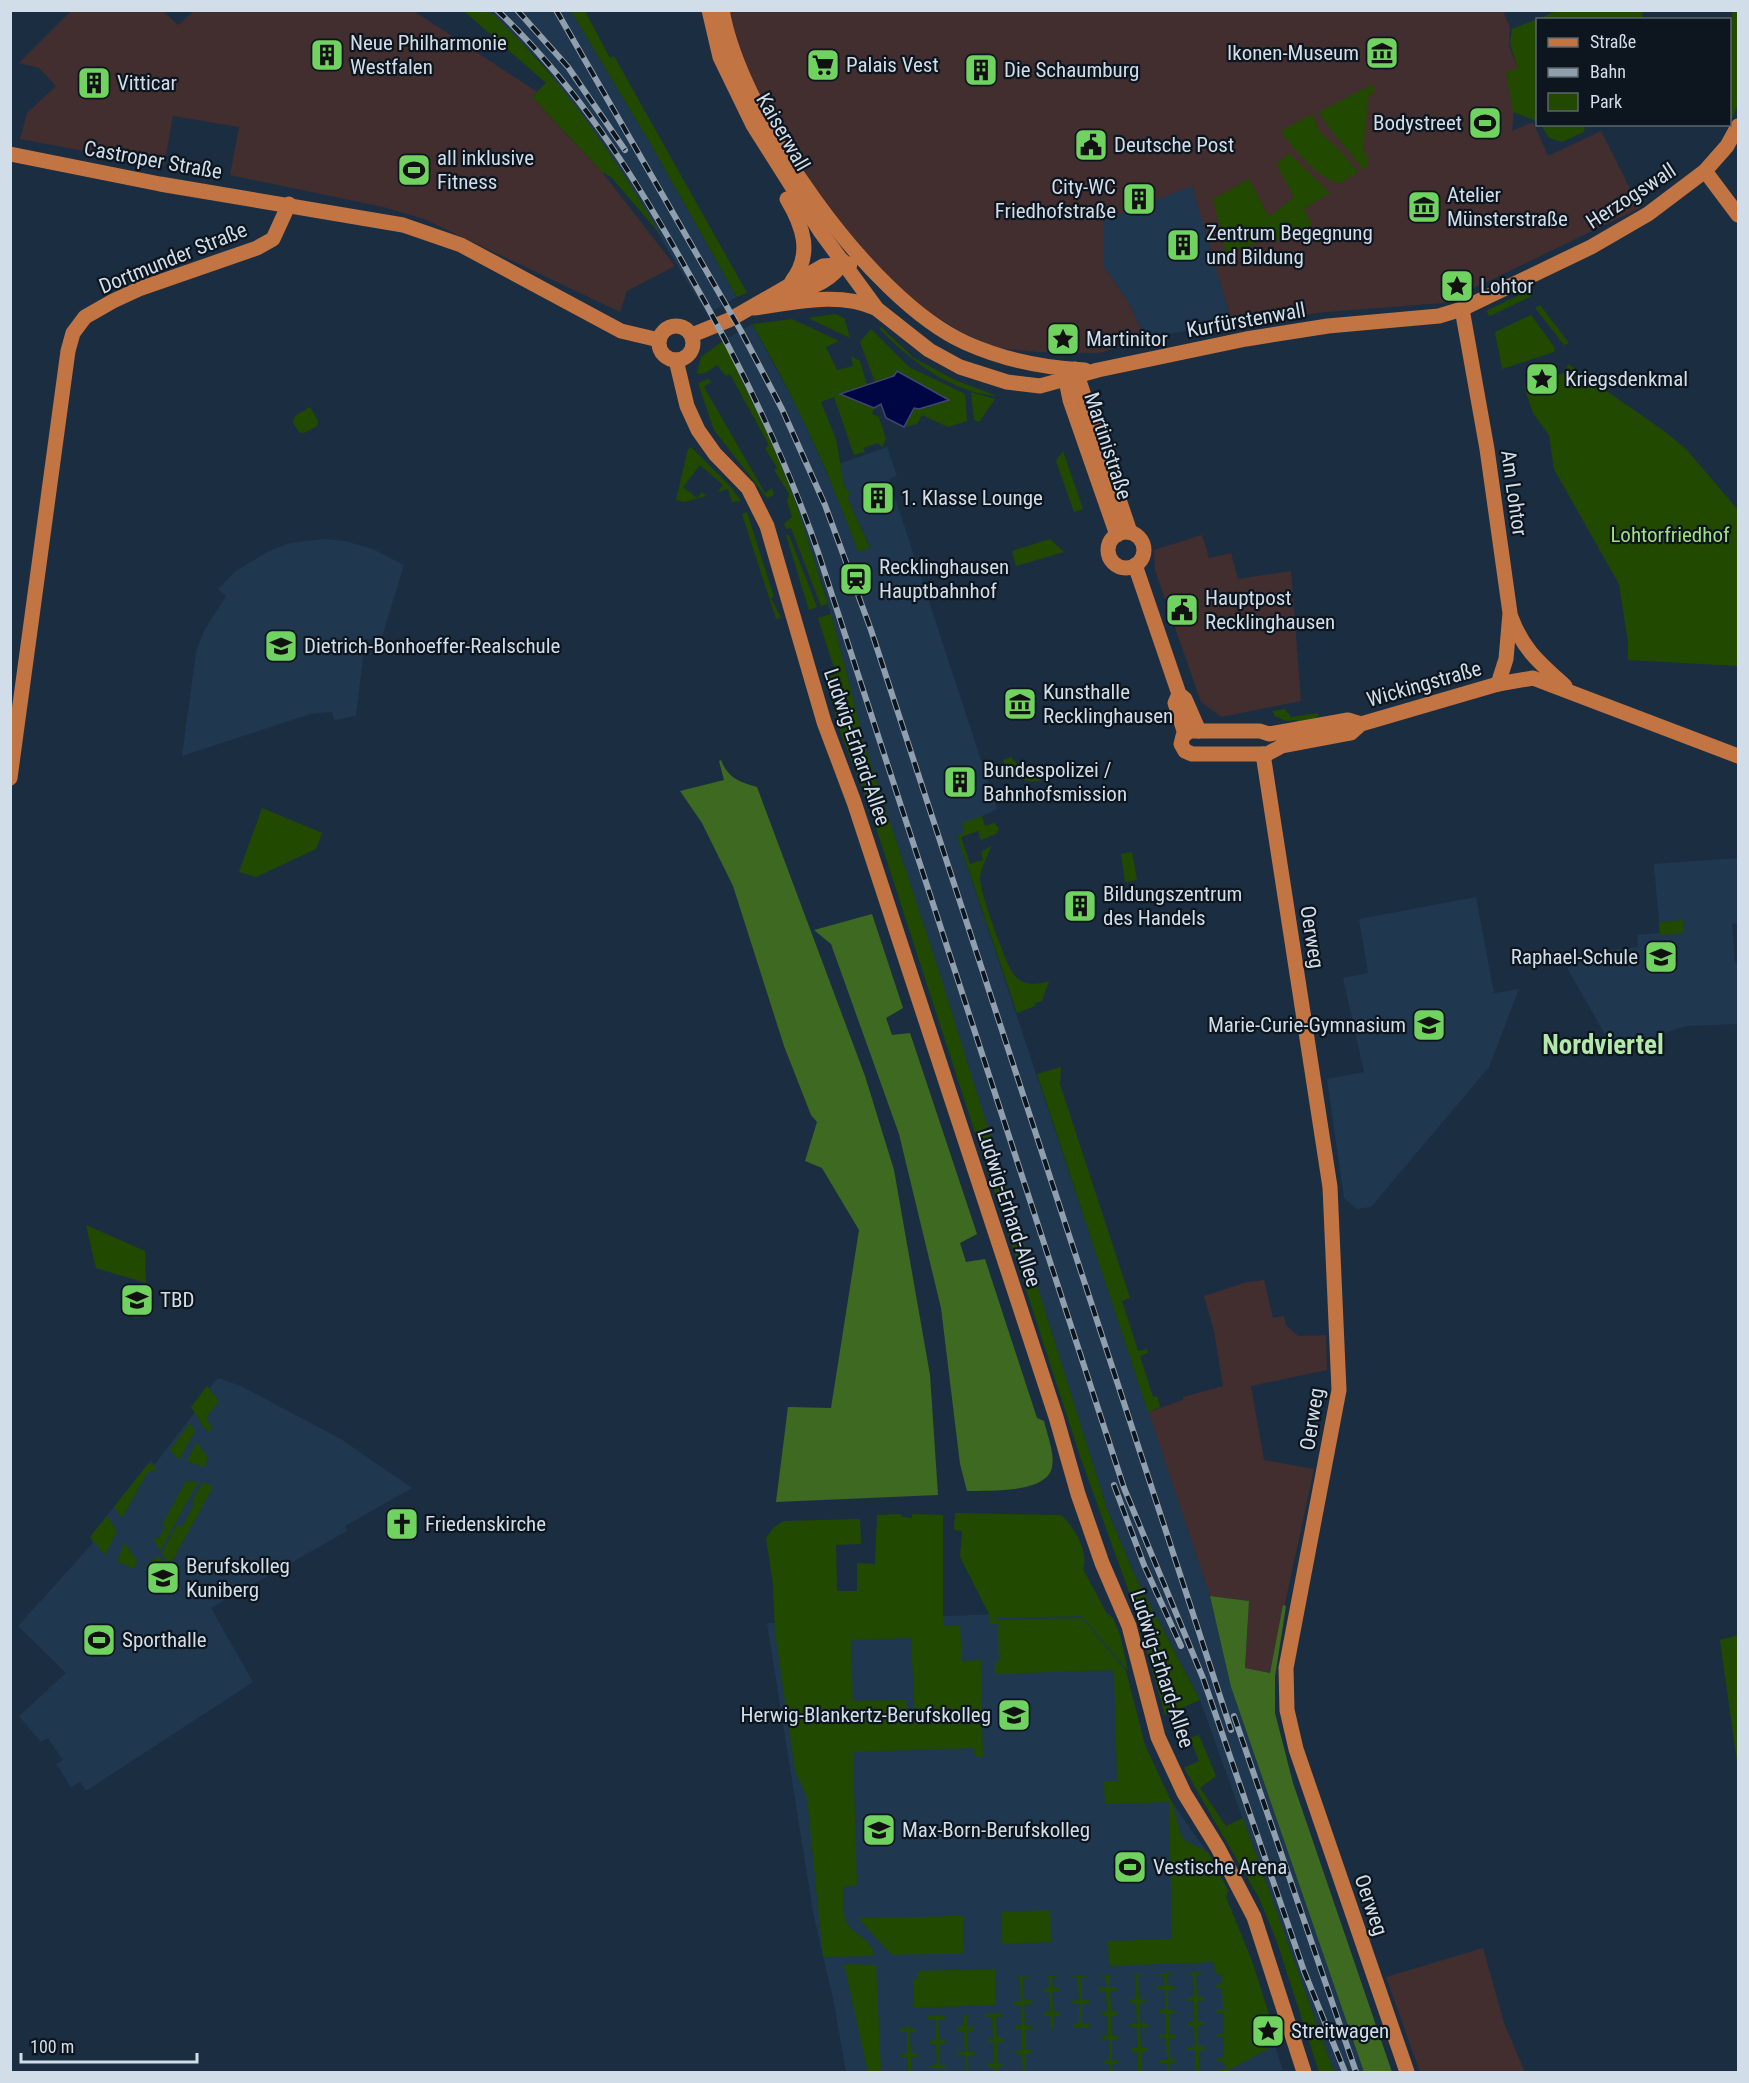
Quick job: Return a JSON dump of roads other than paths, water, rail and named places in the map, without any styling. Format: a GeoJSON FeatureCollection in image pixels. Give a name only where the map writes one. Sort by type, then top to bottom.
{"type":"FeatureCollection","features":[{"type":"Feature","properties":{"kind":"main road","name":"Kaiserwall"},"geometry":{"type":"LineString","coordinates":[[709,10],[720,57],[737,94],[776,162],[842,264],[877,309]]}},
{"type":"Feature","properties":{"kind":"main road","name":"Kaiserwall"},"geometry":{"type":"LineString","coordinates":[[722,10],[733,54],[763,118],[850,247],[868,266],[921,316],[965,343],[1016,361],[1070,374]]}},
{"type":"Feature","properties":{"kind":"main road","name":"Herzogswall"},"geometry":{"type":"LineString","coordinates":[[1462,309],[1609,238],[1668,201],[1705,171],[1727,146],[1738,126]]}},
{"type":"Feature","properties":{"kind":"main road","name":"Castroper Straße"},"geometry":{"type":"LineString","coordinates":[[10,154],[160,184],[289,204]]}},
{"type":"Feature","properties":{"kind":"main road"},"geometry":{"type":"LineString","coordinates":[[776,162],[783,193],[801,225],[804,245],[802,267],[790,284]]}},
{"type":"Feature","properties":{"kind":"main road"},"geometry":{"type":"LineString","coordinates":[[1705,171],[1738,215]]}},
{"type":"Feature","properties":{"kind":"main road"},"geometry":{"type":"LineString","coordinates":[[289,204],[403,225],[429,233],[461,245],[505,267],[621,332],[659,340]]}},
{"type":"Feature","properties":{"kind":"main road","name":"Dortmunder Straße"},"geometry":{"type":"LineString","coordinates":[[10,778],[68,351],[73,333],[85,317],[113,301],[149,285],[257,248],[273,239],[289,204]]}},
{"type":"Feature","properties":{"kind":"main road"},"geometry":{"type":"LineString","coordinates":[[746,310],[818,284],[832,275],[842,264],[850,247]]}},
{"type":"Feature","properties":{"kind":"main road"},"geometry":{"type":"LineString","coordinates":[[692,335],[705,332],[823,266],[842,264],[868,266]]}},
{"type":"Feature","properties":{"kind":"main road"},"geometry":{"type":"LineString","coordinates":[[746,310],[841,298],[858,300],[877,309]]}},
{"type":"Feature","properties":{"kind":"main road","name":"Kurfürstenwall"},"geometry":{"type":"LineString","coordinates":[[877,309],[929,350],[960,367],[1007,382],[1040,386],[1070,374],[1246,339],[1328,326],[1439,316],[1462,309]]}},
{"type":"Feature","properties":{"kind":"main road","name":"Am Lohtor"},"geometry":{"type":"LineString","coordinates":[[1462,309],[1487,449],[1510,613],[1506,659],[1498,684]]}},
{"type":"Feature","properties":{"kind":"main road"},"geometry":{"type":"LineString","coordinates":[[675,325],[688,329],[692,335],[694,344],[691,352],[685,358],[676,360],[663,354],[659,340],[664,330],[675,325]]}},
{"type":"Feature","properties":{"kind":"main road","name":"Ludwig-Erhard-Allee"},"geometry":{"type":"LineString","coordinates":[[676,360],[687,406],[698,430],[715,454],[748,488],[766,526],[824,722],[885,894],[1056,1417],[1078,1494],[1102,1563],[1129,1626],[1158,1737],[1184,1793],[1218,1848],[1254,1917],[1304,2073]]}},
{"type":"Feature","properties":{"kind":"main road","name":"Martinistraße"},"geometry":{"type":"LineString","coordinates":[[1070,374],[1075,417],[1123,533]]}},
{"type":"Feature","properties":{"kind":"main road","name":"Martinistraße"},"geometry":{"type":"LineString","coordinates":[[1123,533],[1137,536],[1144,547],[1142,557],[1135,565],[1120,567],[1110,557],[1110,542],[1123,533]]}},
{"type":"Feature","properties":{"kind":"main road","name":"Martinistraße"},"geometry":{"type":"LineString","coordinates":[[1135,565],[1179,694],[1175,703],[1192,732]]}},
{"type":"Feature","properties":{"kind":"main road"},"geometry":{"type":"LineString","coordinates":[[1510,613],[1520,640],[1530,654],[1570,690]]}},
{"type":"Feature","properties":{"kind":"main road","name":"Wickingstraße"},"geometry":{"type":"LineString","coordinates":[[1361,724],[1348,720],[1269,734],[1192,732],[1181,745],[1191,754],[1267,752],[1351,733],[1361,724],[1498,684],[1533,678],[1570,690],[1738,756]]}},
{"type":"Feature","properties":{"kind":"main road"},"geometry":{"type":"LineString","coordinates":[[1267,752],[1274,741],[1269,734]]}},
{"type":"Feature","properties":{"kind":"main road","name":"Oerweg"},"geometry":{"type":"LineString","coordinates":[[1267,752],[1330,1188],[1339,1390],[1288,1658],[1287,1710],[1310,1796],[1407,2073]]}},
{"type":"Feature","properties":{"kind":"railway"},"geometry":{"type":"LineString","coordinates":[[497,10],[552,68],[577,99],[644,196],[722,334],[758,405],[790,477],[818,552],[1124,1488],[1203,1678],[1304,1971],[1345,2072]]}},
{"type":"Feature","properties":{"kind":"railway"},"geometry":{"type":"LineString","coordinates":[[517,10],[568,67],[625,150]]}},
{"type":"Feature","properties":{"kind":"railway"},"geometry":{"type":"LineString","coordinates":[[556,10],[741,331],[782,409],[825,505],[871,630],[1231,1730]]}},
{"type":"Feature","properties":{"kind":"railway"},"geometry":{"type":"LineString","coordinates":[[1114,1485],[1144,1565],[1181,1646]]}},
{"type":"Feature","properties":{"kind":"railway"},"geometry":{"type":"LineString","coordinates":[[1234,1716],[1356,2072]]}},
{"type":"Feature","properties":{"kind":"place","name":"Ikonen-Museum"},"geometry":{"type":"Point","coordinates":[1382,53]}},
{"type":"Feature","properties":{"kind":"place","name":"Neue Philharmonie Westfalen"},"geometry":{"type":"Point","coordinates":[327,55]}},
{"type":"Feature","properties":{"kind":"place","name":"Palais Vest"},"geometry":{"type":"Point","coordinates":[823,65]}},
{"type":"Feature","properties":{"kind":"place","name":"Die Schaumburg"},"geometry":{"type":"Point","coordinates":[981,70]}},
{"type":"Feature","properties":{"kind":"place","name":"Vitticar"},"geometry":{"type":"Point","coordinates":[94,83]}},
{"type":"Feature","properties":{"kind":"place","name":"Bodystreet"},"geometry":{"type":"Point","coordinates":[1485,123]}},
{"type":"Feature","properties":{"kind":"place","name":"Deutsche Post"},"geometry":{"type":"Point","coordinates":[1091,145]}},
{"type":"Feature","properties":{"kind":"place","name":"all inklusive Fitness"},"geometry":{"type":"Point","coordinates":[414,170]}},
{"type":"Feature","properties":{"kind":"place","name":"City-WC Friedhofstraße"},"geometry":{"type":"Point","coordinates":[1139,199]}},
{"type":"Feature","properties":{"kind":"place","name":"Atelier Münsterstraße"},"geometry":{"type":"Point","coordinates":[1424,207]}},
{"type":"Feature","properties":{"kind":"place","name":"Zentrum Begegnung und Bildung"},"geometry":{"type":"Point","coordinates":[1183,245]}},
{"type":"Feature","properties":{"kind":"place","name":"Lohtor"},"geometry":{"type":"Point","coordinates":[1457,286]}},
{"type":"Feature","properties":{"kind":"place","name":"Martinitor"},"geometry":{"type":"Point","coordinates":[1063,339]}},
{"type":"Feature","properties":{"kind":"place","name":"Kriegsdenkmal"},"geometry":{"type":"Point","coordinates":[1542,379]}},
{"type":"Feature","properties":{"kind":"place","name":"1. Klasse Lounge"},"geometry":{"type":"Point","coordinates":[878,498]}},
{"type":"Feature","properties":{"kind":"place","name":"Recklinghausen Hauptbahnhof"},"geometry":{"type":"Point","coordinates":[856,579]}},
{"type":"Feature","properties":{"kind":"place","name":"Hauptpost Recklinghausen"},"geometry":{"type":"Point","coordinates":[1182,610]}},
{"type":"Feature","properties":{"kind":"place","name":"Dietrich-Bonhoeffer-Realschule"},"geometry":{"type":"Point","coordinates":[281,646]}},
{"type":"Feature","properties":{"kind":"place","name":"Kunsthalle Recklinghausen"},"geometry":{"type":"Point","coordinates":[1020,704]}},
{"type":"Feature","properties":{"kind":"place","name":"Bundespolizei / Bahnhofsmission"},"geometry":{"type":"Point","coordinates":[960,782]}},
{"type":"Feature","properties":{"kind":"place","name":"Bildungszentrum des Handels"},"geometry":{"type":"Point","coordinates":[1080,906]}},
{"type":"Feature","properties":{"kind":"place","name":"Raphael-Schule"},"geometry":{"type":"Point","coordinates":[1661,957]}},
{"type":"Feature","properties":{"kind":"place","name":"Marie-Curie-Gymnasium"},"geometry":{"type":"Point","coordinates":[1429,1025]}},
{"type":"Feature","properties":{"kind":"place","name":"TBD"},"geometry":{"type":"Point","coordinates":[137,1300]}},
{"type":"Feature","properties":{"kind":"place","name":"Friedenskirche"},"geometry":{"type":"Point","coordinates":[402,1524]}},
{"type":"Feature","properties":{"kind":"place","name":"Berufskolleg Kuniberg"},"geometry":{"type":"Point","coordinates":[163,1578]}},
{"type":"Feature","properties":{"kind":"place","name":"Sporthalle"},"geometry":{"type":"Point","coordinates":[99,1640]}},
{"type":"Feature","properties":{"kind":"place","name":"Herwig-Blankertz-Berufskolleg"},"geometry":{"type":"Point","coordinates":[1014,1715]}},
{"type":"Feature","properties":{"kind":"place","name":"Max-Born-Berufskolleg"},"geometry":{"type":"Point","coordinates":[879,1830]}},
{"type":"Feature","properties":{"kind":"place","name":"Vestische Arena"},"geometry":{"type":"Point","coordinates":[1130,1867]}},
{"type":"Feature","properties":{"kind":"place","name":"Streitwagen"},"geometry":{"type":"Point","coordinates":[1268,2031]}},
{"type":"Feature","properties":{"kind":"district","name":"Nordviertel"},"geometry":{"type":"Point","coordinates":[1603,1045]}},
{"type":"Feature","properties":{"kind":"park label","name":"Lohtorfriedhof"},"geometry":{"type":"Point","coordinates":[1670,535]}}]}
